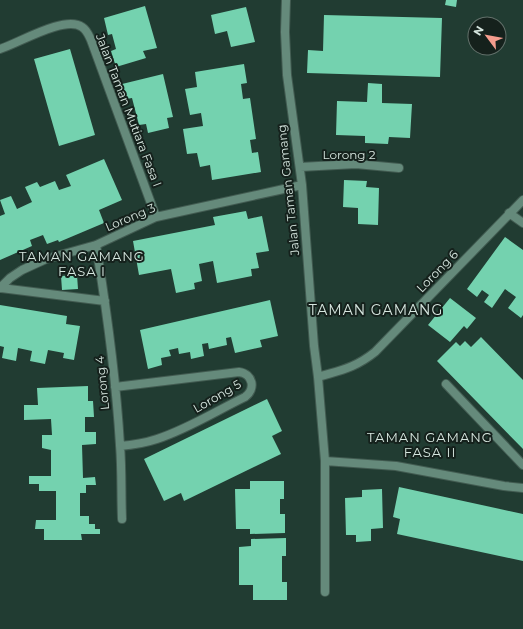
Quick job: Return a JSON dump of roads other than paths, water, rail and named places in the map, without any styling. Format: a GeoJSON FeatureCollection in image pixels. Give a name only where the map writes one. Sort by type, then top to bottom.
{"type":"FeatureCollection","features":[{"type":"Feature","properties":{"kind":"street","name":"Jalan Taman Gamang"},"geometry":{"type":"LineString","coordinates":[[286,0],[285,32],[287,75],[302,185],[314,346],[325,462],[325,592]]}},
{"type":"Feature","properties":{"kind":"street","name":"Jalan Taman Mutiara Fasa I"},"geometry":{"type":"LineString","coordinates":[[0,48],[52,28],[66,25],[75,24],[82,27],[86,31],[91,40],[156,217]]}},
{"type":"Feature","properties":{"kind":"street","name":"Lorong 2"},"geometry":{"type":"LineString","coordinates":[[300,167],[356,164],[399,168]]}},
{"type":"Feature","properties":{"kind":"street","name":"Lorong 3"},"geometry":{"type":"LineString","coordinates":[[0,288],[10,278],[22,270],[46,259],[96,245],[156,217],[302,185]]}},
{"type":"Feature","properties":{"kind":"street","name":"Lorong 6"},"geometry":{"type":"LineString","coordinates":[[318,377],[349,368],[362,362],[375,352],[523,200]]}},
{"type":"Feature","properties":{"kind":"street"},"geometry":{"type":"LineString","coordinates":[[509,213],[523,223]]}},
{"type":"Feature","properties":{"kind":"street","name":"Lorong 4"},"geometry":{"type":"LineString","coordinates":[[96,245],[105,301],[115,387],[120,446],[122,519]]}},
{"type":"Feature","properties":{"kind":"street"},"geometry":{"type":"LineString","coordinates":[[0,288],[105,301]]}},
{"type":"Feature","properties":{"kind":"street","name":"Lorong 5"},"geometry":{"type":"LineString","coordinates":[[115,387],[239,372],[247,375],[252,382],[251,390],[245,397],[185,427],[158,439],[139,444],[120,446]]}},
{"type":"Feature","properties":{"kind":"street"},"geometry":{"type":"LineString","coordinates":[[446,384],[523,465]]}},
{"type":"Feature","properties":{"kind":"street"},"geometry":{"type":"LineString","coordinates":[[325,462],[396,466],[504,486],[523,488]]}},
{"type":"Feature","properties":{"kind":"district","name":"TAMAN GAMANG FASA I"},"geometry":{"type":"Point","coordinates":[82,264]}},
{"type":"Feature","properties":{"kind":"district","name":"TAMAN GAMANG"},"geometry":{"type":"Point","coordinates":[376,310]}},
{"type":"Feature","properties":{"kind":"district","name":"TAMAN GAMANG FASA II"},"geometry":{"type":"Point","coordinates":[430,444]}}]}
